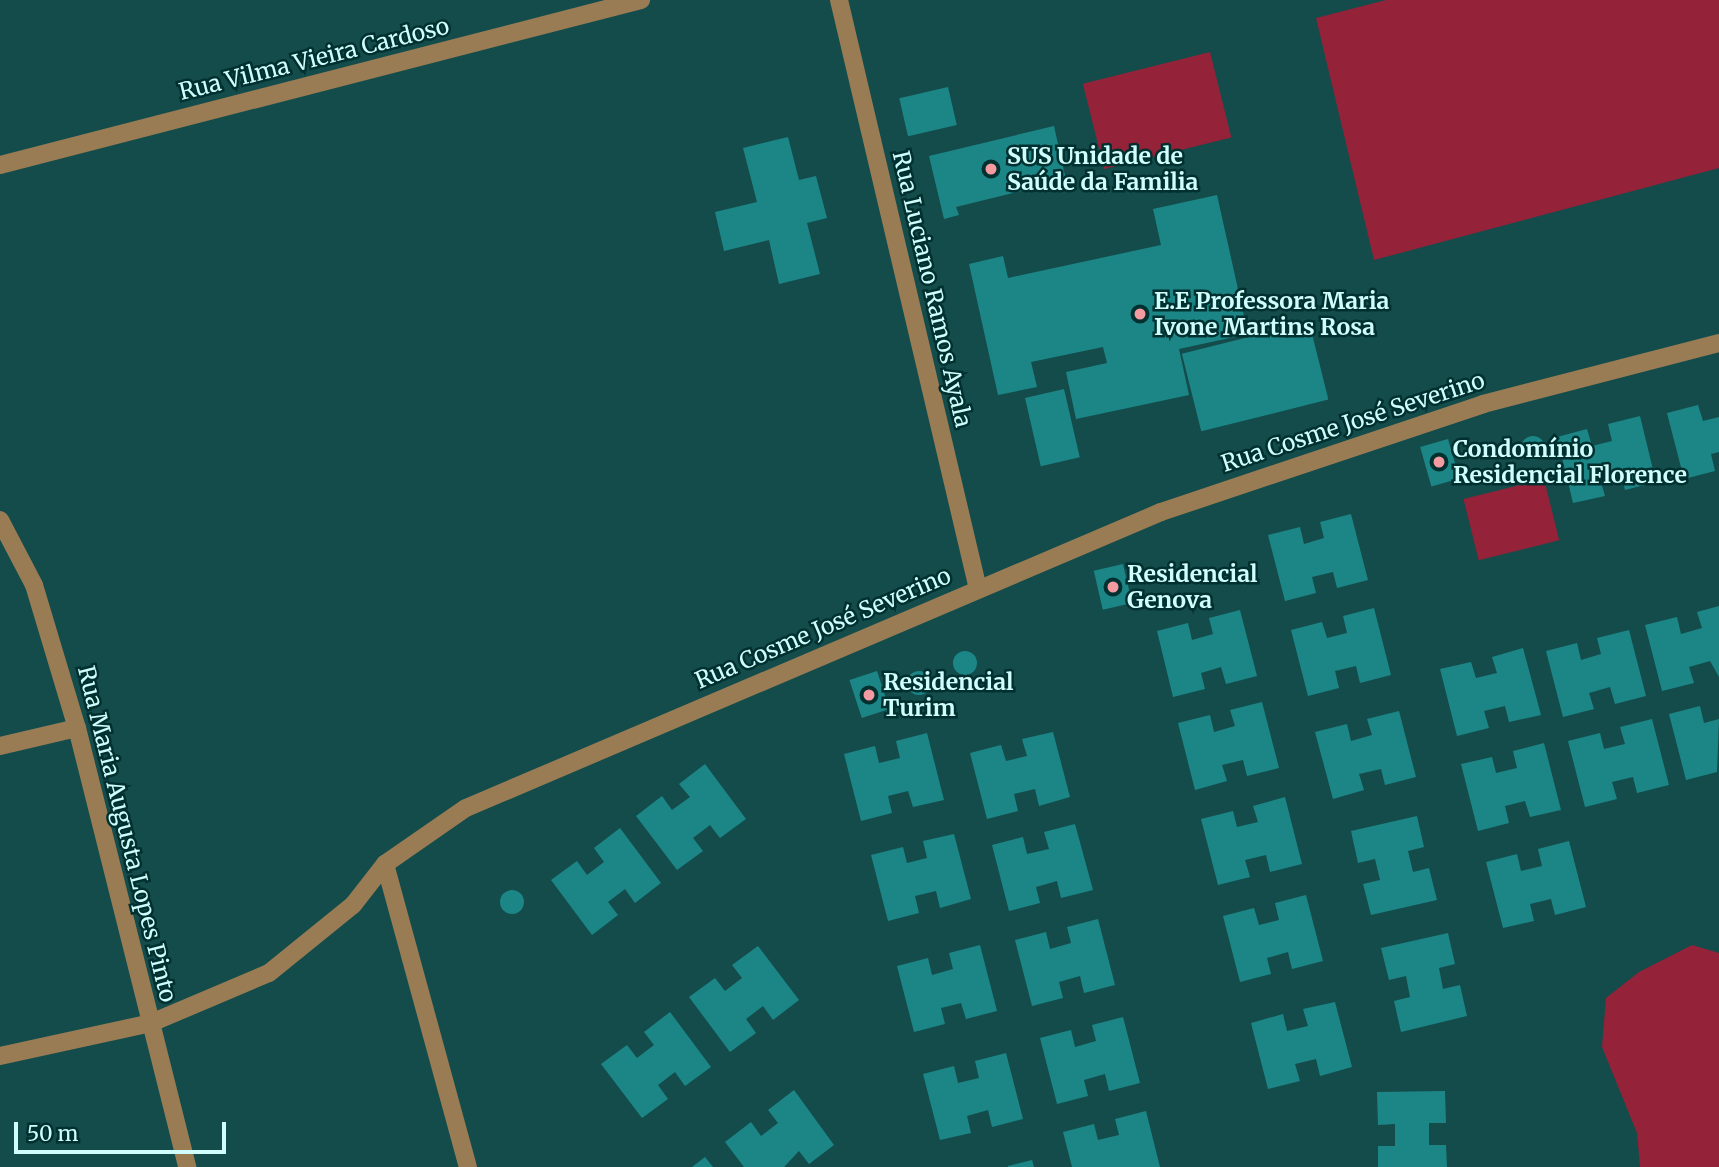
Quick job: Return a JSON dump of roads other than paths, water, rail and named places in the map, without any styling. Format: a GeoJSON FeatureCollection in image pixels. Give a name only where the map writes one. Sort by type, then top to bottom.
{"type":"FeatureCollection","features":[{"type":"Feature","properties":{"kind":"street","name":"Rua Vilma Vieira Cardoso"},"geometry":{"type":"LineString","coordinates":[[0,165],[641,0]]}},
{"type":"Feature","properties":{"kind":"street","name":"Rua Luciano Ramos Ayala"},"geometry":{"type":"LineString","coordinates":[[839,0],[978,589]]}},
{"type":"Feature","properties":{"kind":"street","name":"Rua Cosme José Severino"},"geometry":{"type":"LineString","coordinates":[[0,1056],[150,1023],[269,973],[353,905],[385,864],[466,808],[550,767],[1161,512],[1483,404],[1719,342]]}},
{"type":"Feature","properties":{"kind":"street","name":"Rua Maria Augusta Lopes Pinto"},"geometry":{"type":"LineString","coordinates":[[0,520],[34,585],[78,729],[187,1167]]}},
{"type":"Feature","properties":{"kind":"street"},"geometry":{"type":"LineString","coordinates":[[0,746],[78,729]]}},
{"type":"Feature","properties":{"kind":"street"},"geometry":{"type":"LineString","coordinates":[[385,864],[468,1167]]}},
{"type":"Feature","properties":{"kind":"place","name":"SUS Unidade de Saúde da Familia"},"geometry":{"type":"Point","coordinates":[991,169]}},
{"type":"Feature","properties":{"kind":"place","name":"E.E Professora Maria Ivone Martins Rosa"},"geometry":{"type":"Point","coordinates":[1140,314]}},
{"type":"Feature","properties":{"kind":"place","name":"Condomínio Residencial Florence"},"geometry":{"type":"Point","coordinates":[1439,462]}},
{"type":"Feature","properties":{"kind":"place","name":"Residencial Genova"},"geometry":{"type":"Point","coordinates":[1113,587]}},
{"type":"Feature","properties":{"kind":"place","name":"Residencial Turim"},"geometry":{"type":"Point","coordinates":[869,695]}}]}
